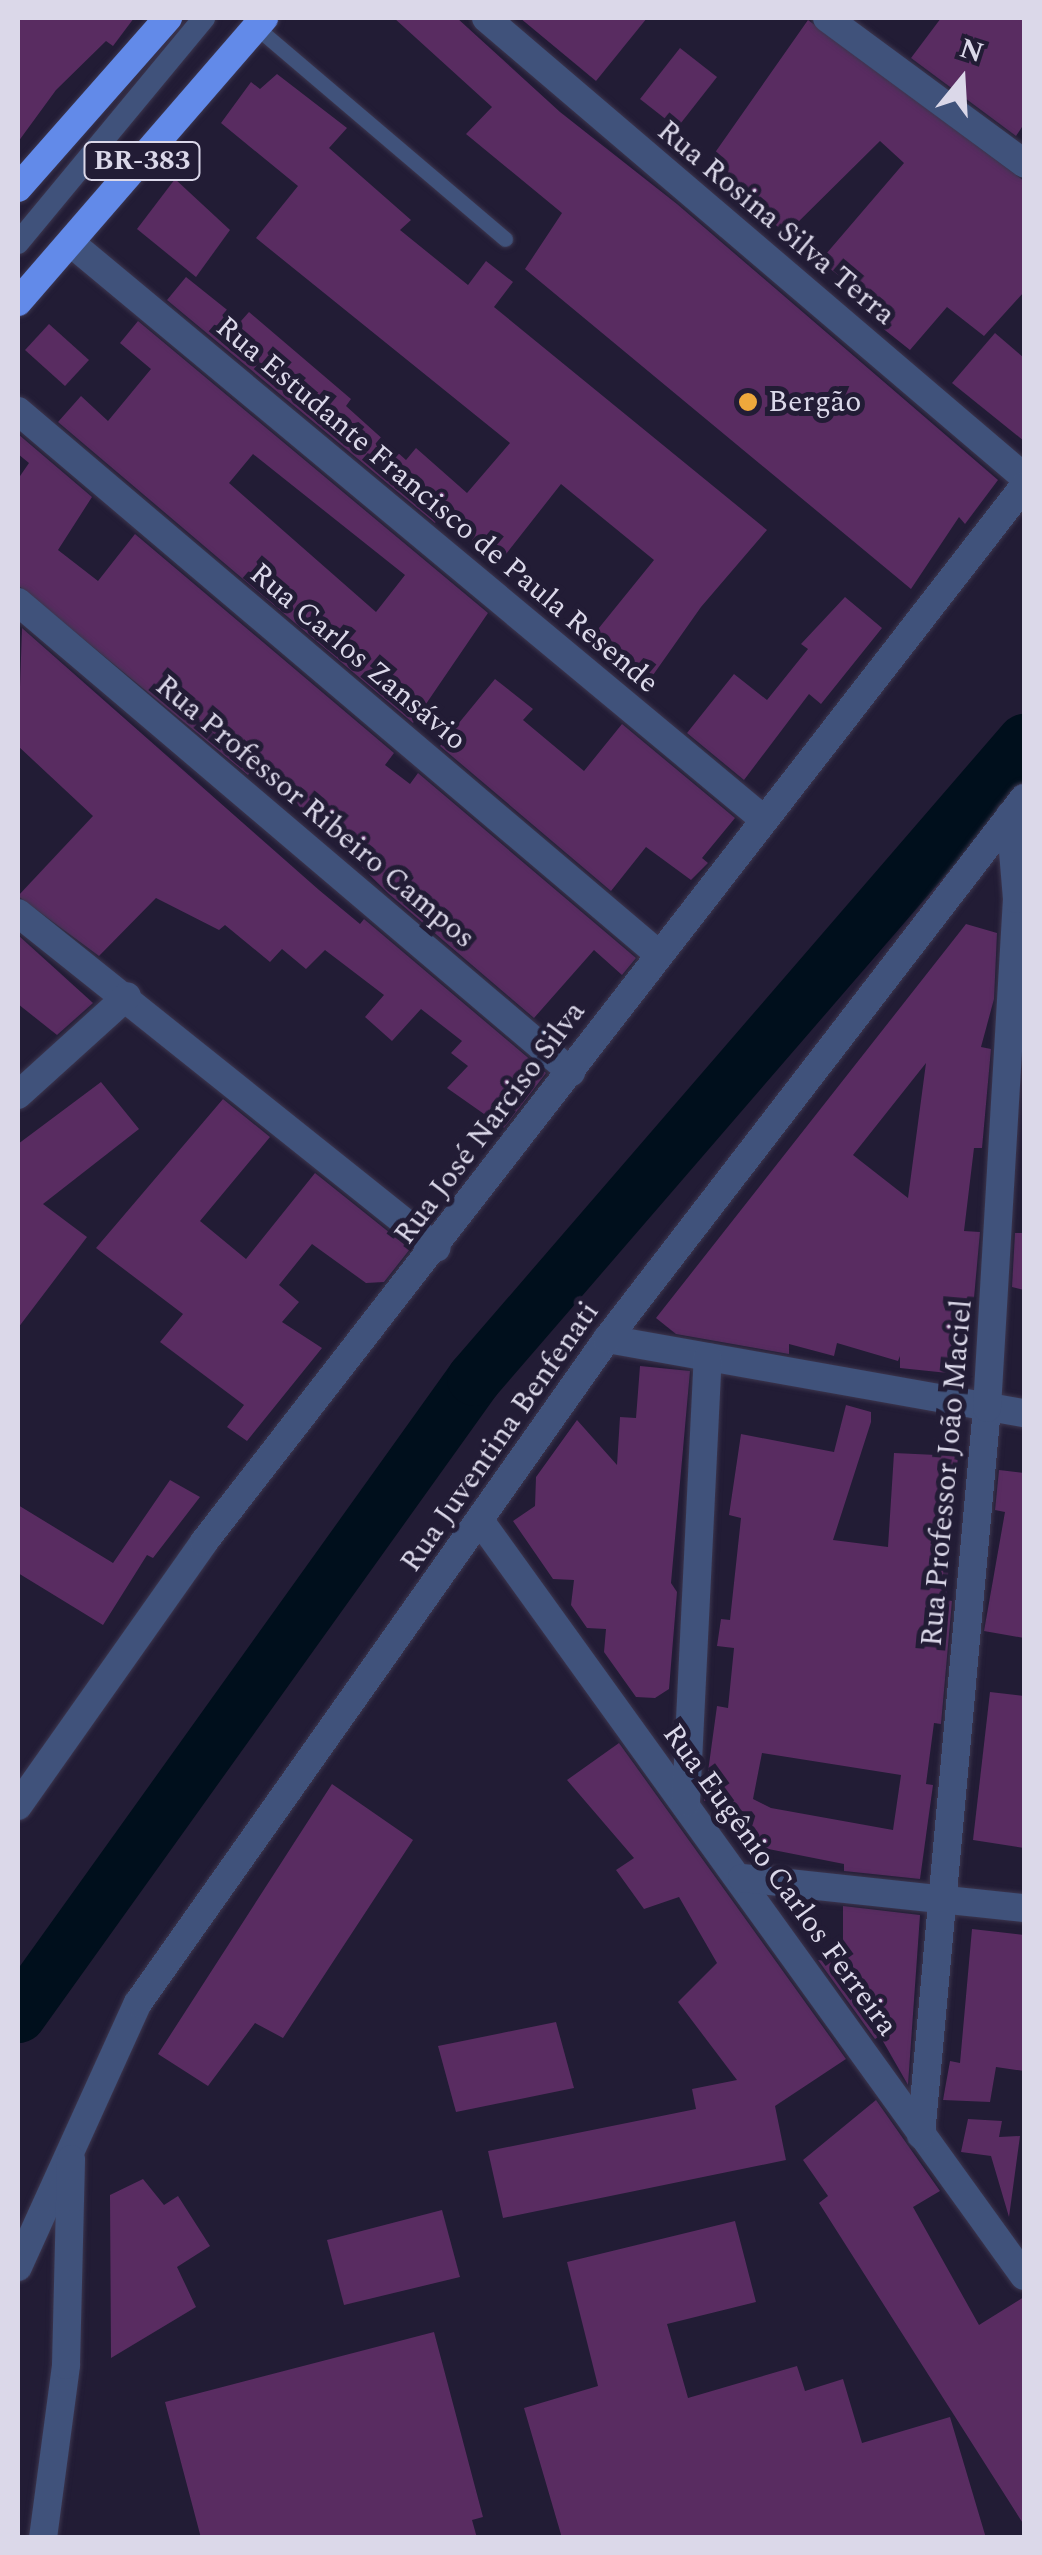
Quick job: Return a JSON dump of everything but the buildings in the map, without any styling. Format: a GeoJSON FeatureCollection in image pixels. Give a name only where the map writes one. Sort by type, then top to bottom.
{"type":"FeatureCollection","features":[{"type":"Feature","properties":{"kind":"highway","name":"BR-383"},"geometry":{"type":"LineString","coordinates":[[18,188],[168,18]]}},
{"type":"Feature","properties":{"kind":"highway","name":"BR-383"},"geometry":{"type":"LineString","coordinates":[[18,302],[260,22]]}},
{"type":"Feature","properties":{"kind":"street"},"geometry":{"type":"LineString","coordinates":[[18,243],[204,18]]}},
{"type":"Feature","properties":{"kind":"street","name":"Rua Rosina Silva Terra"},"geometry":{"type":"LineString","coordinates":[[486,18],[1024,477]]}},
{"type":"Feature","properties":{"kind":"street"},"geometry":{"type":"LineString","coordinates":[[827,18],[1024,163]]}},
{"type":"Feature","properties":{"kind":"street","name":"Rua Estudante Francisco de Paula Resende"},"geometry":{"type":"LineString","coordinates":[[71,243],[762,818]]}},
{"type":"Feature","properties":{"kind":"street","name":"Rua Carlos Zansávio"},"geometry":{"type":"LineString","coordinates":[[18,411],[658,953]]}},
{"type":"Feature","properties":{"kind":"street","name":"Rua José Narciso Silva"},"geometry":{"type":"LineString","coordinates":[[18,1806],[204,1542],[437,1248],[658,953],[1024,486]]}},
{"type":"Feature","properties":{"kind":"street","name":"Rua Professor Ribeiro Campos"},"geometry":{"type":"LineString","coordinates":[[18,602],[571,1072]]}},
{"type":"Feature","properties":{"kind":"street","name":"Rua Professor João Maciel"},"geometry":{"type":"LineString","coordinates":[[921,2135],[988,1408],[1021,900],[1017,806]]}},
{"type":"Feature","properties":{"kind":"street","name":"Rua Juventina Benfenati"},"geometry":{"type":"LineString","coordinates":[[18,2267],[138,2002],[482,1522],[607,1339],[1017,806]]}},
{"type":"Feature","properties":{"kind":"street"},"geometry":{"type":"LineString","coordinates":[[18,913],[127,996],[437,1248]]}},
{"type":"Feature","properties":{"kind":"street"},"geometry":{"type":"LineString","coordinates":[[18,1095],[127,996]]}},
{"type":"Feature","properties":{"kind":"street"},"geometry":{"type":"LineString","coordinates":[[607,1339],[1024,1413]]}},
{"type":"Feature","properties":{"kind":"street"},"geometry":{"type":"LineString","coordinates":[[686,1802],[708,1358]]}},
{"type":"Feature","properties":{"kind":"street","name":"Rua Eugênio Carlos Ferreira"},"geometry":{"type":"LineString","coordinates":[[482,1522],[742,1878],[1024,2276]]}},
{"type":"Feature","properties":{"kind":"street"},"geometry":{"type":"LineString","coordinates":[[742,1878],[942,1896],[1024,1908]]}},
{"type":"Feature","properties":{"kind":"street"},"geometry":{"type":"LineString","coordinates":[[43,2538],[66,2365],[72,2142]]}},
{"type":"Feature","properties":{"kind":"lane"},"geometry":{"type":"LineString","coordinates":[[260,22],[505,239]]}},
{"type":"Feature","properties":{"kind":"waterway"},"geometry":{"type":"LineString","coordinates":[[18,2015],[474,1378],[1024,741]]}},
{"type":"Feature","properties":{"kind":"place","name":"Bergão"},"geometry":{"type":"Point","coordinates":[748,402]}}]}
